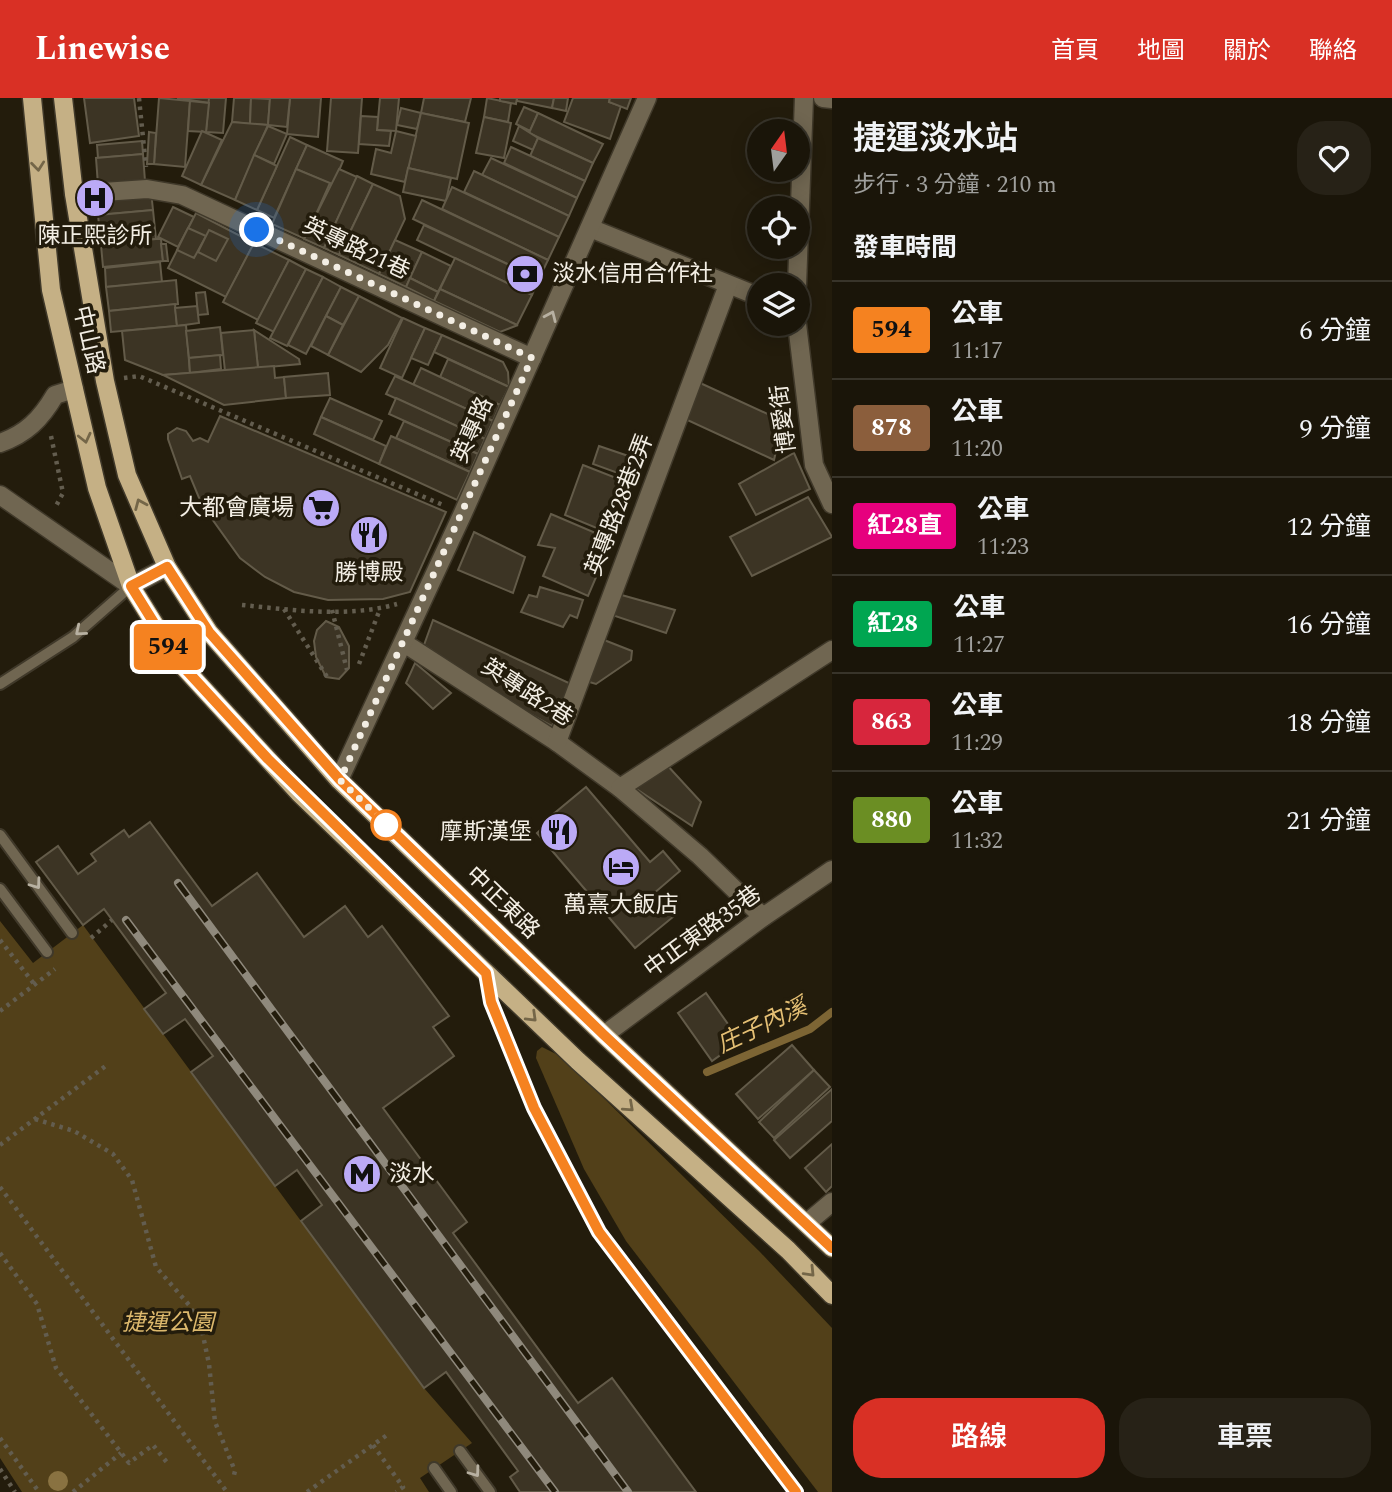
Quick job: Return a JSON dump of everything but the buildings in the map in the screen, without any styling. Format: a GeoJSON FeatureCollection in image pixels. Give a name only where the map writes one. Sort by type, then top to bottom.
{"type":"FeatureCollection","features":[{"type":"Feature","properties":{"kind":"main road","name":"中山路"},"geometry":{"type":"LineString","coordinates":[[32,98],[51,290],[97,488],[131,586]]}},
{"type":"Feature","properties":{"kind":"main road","name":"中山路"},"geometry":{"type":"LineString","coordinates":[[63,98],[74,194],[105,381],[127,475],[167,567]]}},
{"type":"Feature","properties":{"kind":"main road","name":"中正東路"},"geometry":{"type":"LineString","coordinates":[[167,567],[209,632],[340,780],[604,1035],[832,1248]]}},
{"type":"Feature","properties":{"kind":"main road"},"geometry":{"type":"LineString","coordinates":[[131,586],[185,669],[299,793],[578,1061],[788,1250],[832,1295]]}},
{"type":"Feature","properties":{"kind":"street","name":"英專路"},"geometry":{"type":"LineString","coordinates":[[340,780],[463,513],[647,98]]}},
{"type":"Feature","properties":{"kind":"street"},"geometry":{"type":"LineString","coordinates":[[797,273],[804,98]]}},
{"type":"Feature","properties":{"kind":"street"},"geometry":{"type":"LineString","coordinates":[[823,98],[832,99]]}},
{"type":"Feature","properties":{"kind":"street","name":"英專路21巷"},"geometry":{"type":"LineString","coordinates":[[74,194],[147,189],[182,195],[532,358]]}},
{"type":"Feature","properties":{"kind":"street"},"geometry":{"type":"LineString","coordinates":[[590,228],[747,293]]}},
{"type":"Feature","properties":{"kind":"street","name":"英專路28巷2弄"},"geometry":{"type":"LineString","coordinates":[[557,742],[729,285]]}},
{"type":"Feature","properties":{"kind":"street","name":"博愛街"},"geometry":{"type":"LineString","coordinates":[[798,336],[814,465],[832,504]]}},
{"type":"Feature","properties":{"kind":"street"},"geometry":{"type":"LineString","coordinates":[[0,443],[26,431],[44,414],[55,395],[74,389]]}},
{"type":"Feature","properties":{"kind":"street"},"geometry":{"type":"LineString","coordinates":[[0,495],[131,586],[167,567]]}},
{"type":"Feature","properties":{"kind":"street","name":"英專路2巷"},"geometry":{"type":"LineString","coordinates":[[404,643],[557,742],[620,788],[700,856],[763,917]]}},
{"type":"Feature","properties":{"kind":"street"},"geometry":{"type":"LineString","coordinates":[[620,788],[832,650]]}},
{"type":"Feature","properties":{"kind":"street","name":"中正東路35巷"},"geometry":{"type":"LineString","coordinates":[[604,1035],[763,917],[832,870]]}},
{"type":"Feature","properties":{"kind":"street"},"geometry":{"type":"LineString","coordinates":[[807,1223],[832,1202]]}},
{"type":"Feature","properties":{"kind":"lane"},"geometry":{"type":"LineString","coordinates":[[0,684],[73,637],[131,586]]}},
{"type":"Feature","properties":{"kind":"lane"},"geometry":{"type":"LineString","coordinates":[[0,835],[72,933]]}},
{"type":"Feature","properties":{"kind":"lane"},"geometry":{"type":"LineString","coordinates":[[0,889],[47,952]]}},
{"type":"Feature","properties":{"kind":"lane"},"geometry":{"type":"LineString","coordinates":[[486,973],[491,1002],[534,1108],[599,1232],[796,1492]]}},
{"type":"Feature","properties":{"kind":"lane"},"geometry":{"type":"LineString","coordinates":[[460,1451],[490,1492]]}},
{"type":"Feature","properties":{"kind":"lane"},"geometry":{"type":"LineString","coordinates":[[434,1468],[452,1492]]}},
{"type":"Feature","properties":{"kind":"path"},"geometry":{"type":"LineString","coordinates":[[139,98],[147,189]]}},
{"type":"Feature","properties":{"kind":"path"},"geometry":{"type":"LineString","coordinates":[[139,376],[463,513]]}},
{"type":"Feature","properties":{"kind":"path"},"geometry":{"type":"LineString","coordinates":[[50,430],[63,493],[56,506]]}},
{"type":"Feature","properties":{"kind":"path"},"geometry":{"type":"LineString","coordinates":[[242,605],[332,610],[380,609],[401,603]]}},
{"type":"Feature","properties":{"kind":"path"},"geometry":{"type":"LineString","coordinates":[[284,609],[329,680]]}},
{"type":"Feature","properties":{"kind":"path"},"geometry":{"type":"LineString","coordinates":[[359,664],[380,609]]}},
{"type":"Feature","properties":{"kind":"path"},"geometry":{"type":"LineString","coordinates":[[332,610],[347,670]]}},
{"type":"Feature","properties":{"kind":"path"},"geometry":{"type":"LineString","coordinates":[[0,940],[35,985]]}},
{"type":"Feature","properties":{"kind":"path"},"geometry":{"type":"LineString","coordinates":[[0,1145],[107,1065]]}},
{"type":"Feature","properties":{"kind":"path"},"geometry":{"type":"LineString","coordinates":[[35,1119],[74,1131],[113,1154],[132,1180],[156,1267],[189,1305],[201,1326],[209,1364],[215,1422],[235,1471],[233,1479]]}},
{"type":"Feature","properties":{"kind":"path"},"geometry":{"type":"LineString","coordinates":[[0,1187],[227,1492]]}},
{"type":"Feature","properties":{"kind":"path"},"geometry":{"type":"LineString","coordinates":[[0,1253],[37,1304],[56,1368],[128,1463],[153,1445],[169,1465]]}},
{"type":"Feature","properties":{"kind":"path"},"geometry":{"type":"LineString","coordinates":[[307,1492],[387,1435]]}},
{"type":"Feature","properties":{"kind":"path"},"geometry":{"type":"LineString","coordinates":[[0,1438],[39,1492]]}},
{"type":"Feature","properties":{"kind":"path"},"geometry":{"type":"LineString","coordinates":[[373,1445],[403,1487],[396,1492]]}},
{"type":"Feature","properties":{"kind":"path"},"geometry":{"type":"LineString","coordinates":[[73,1492],[121,1453]]}},
{"type":"Feature","properties":{"kind":"path"},"geometry":{"type":"LineString","coordinates":[[0,1469],[15,1492]]}},
{"type":"Feature","properties":{"kind":"green space","name":"捷運公園"},"geometry":{"type":"Polygon","coordinates":[[[0,921],[33,963],[83,925],[424,1388],[472,1443],[420,1478],[429,1492],[22,1492],[0,1458],[0,921]]]}},
{"type":"Feature","properties":{"kind":"green space"},"geometry":{"type":"Polygon","coordinates":[[[542,1047],[562,1057],[760,1252],[832,1328],[832,1492],[818,1492],[626,1241],[584,1169],[536,1058],[537,1051],[542,1047]]]}},
{"type":"Feature","properties":{"kind":"waterway","name":"庄子內溪"},"geometry":{"type":"LineString","coordinates":[[707,1072],[810,1029],[832,1012]]}},
{"type":"Feature","properties":{"kind":"railway"},"geometry":{"type":"LineString","coordinates":[[178,883],[628,1492]]}},
{"type":"Feature","properties":{"kind":"railway"},"geometry":{"type":"LineString","coordinates":[[126,920],[555,1492]]}},
{"type":"Feature","properties":{"kind":"bus line","name":"594"},"geometry":{"type":"LineString","coordinates":[[796,1492],[599,1232],[534,1108],[491,1002],[486,973],[299,793],[177,660],[131,586],[167,567],[209,632],[340,780],[604,1035],[832,1248]]}},
{"type":"Feature","properties":{"kind":"place","name":"陳正煕診所"},"geometry":{"type":"Point","coordinates":[95,198]}},
{"type":"Feature","properties":{"kind":"place","name":"淡水信用合作社"},"geometry":{"type":"Point","coordinates":[525,274]}},
{"type":"Feature","properties":{"kind":"place","name":"大都會廣場"},"geometry":{"type":"Point","coordinates":[321,508]}},
{"type":"Feature","properties":{"kind":"place","name":"勝博殿"},"geometry":{"type":"Point","coordinates":[369,535]}},
{"type":"Feature","properties":{"kind":"place","name":"摩斯漢堡"},"geometry":{"type":"Point","coordinates":[559,832]}},
{"type":"Feature","properties":{"kind":"place","name":"萬熹大飯店"},"geometry":{"type":"Point","coordinates":[621,867]}},
{"type":"Feature","properties":{"kind":"place","name":"淡水"},"geometry":{"type":"Point","coordinates":[362,1174]}},
{"type":"Feature","properties":{"kind":"route"},"geometry":{"type":"LineString","coordinates":[[257,230],[532,358],[340,780],[394,832],[386,825]]}}]}
